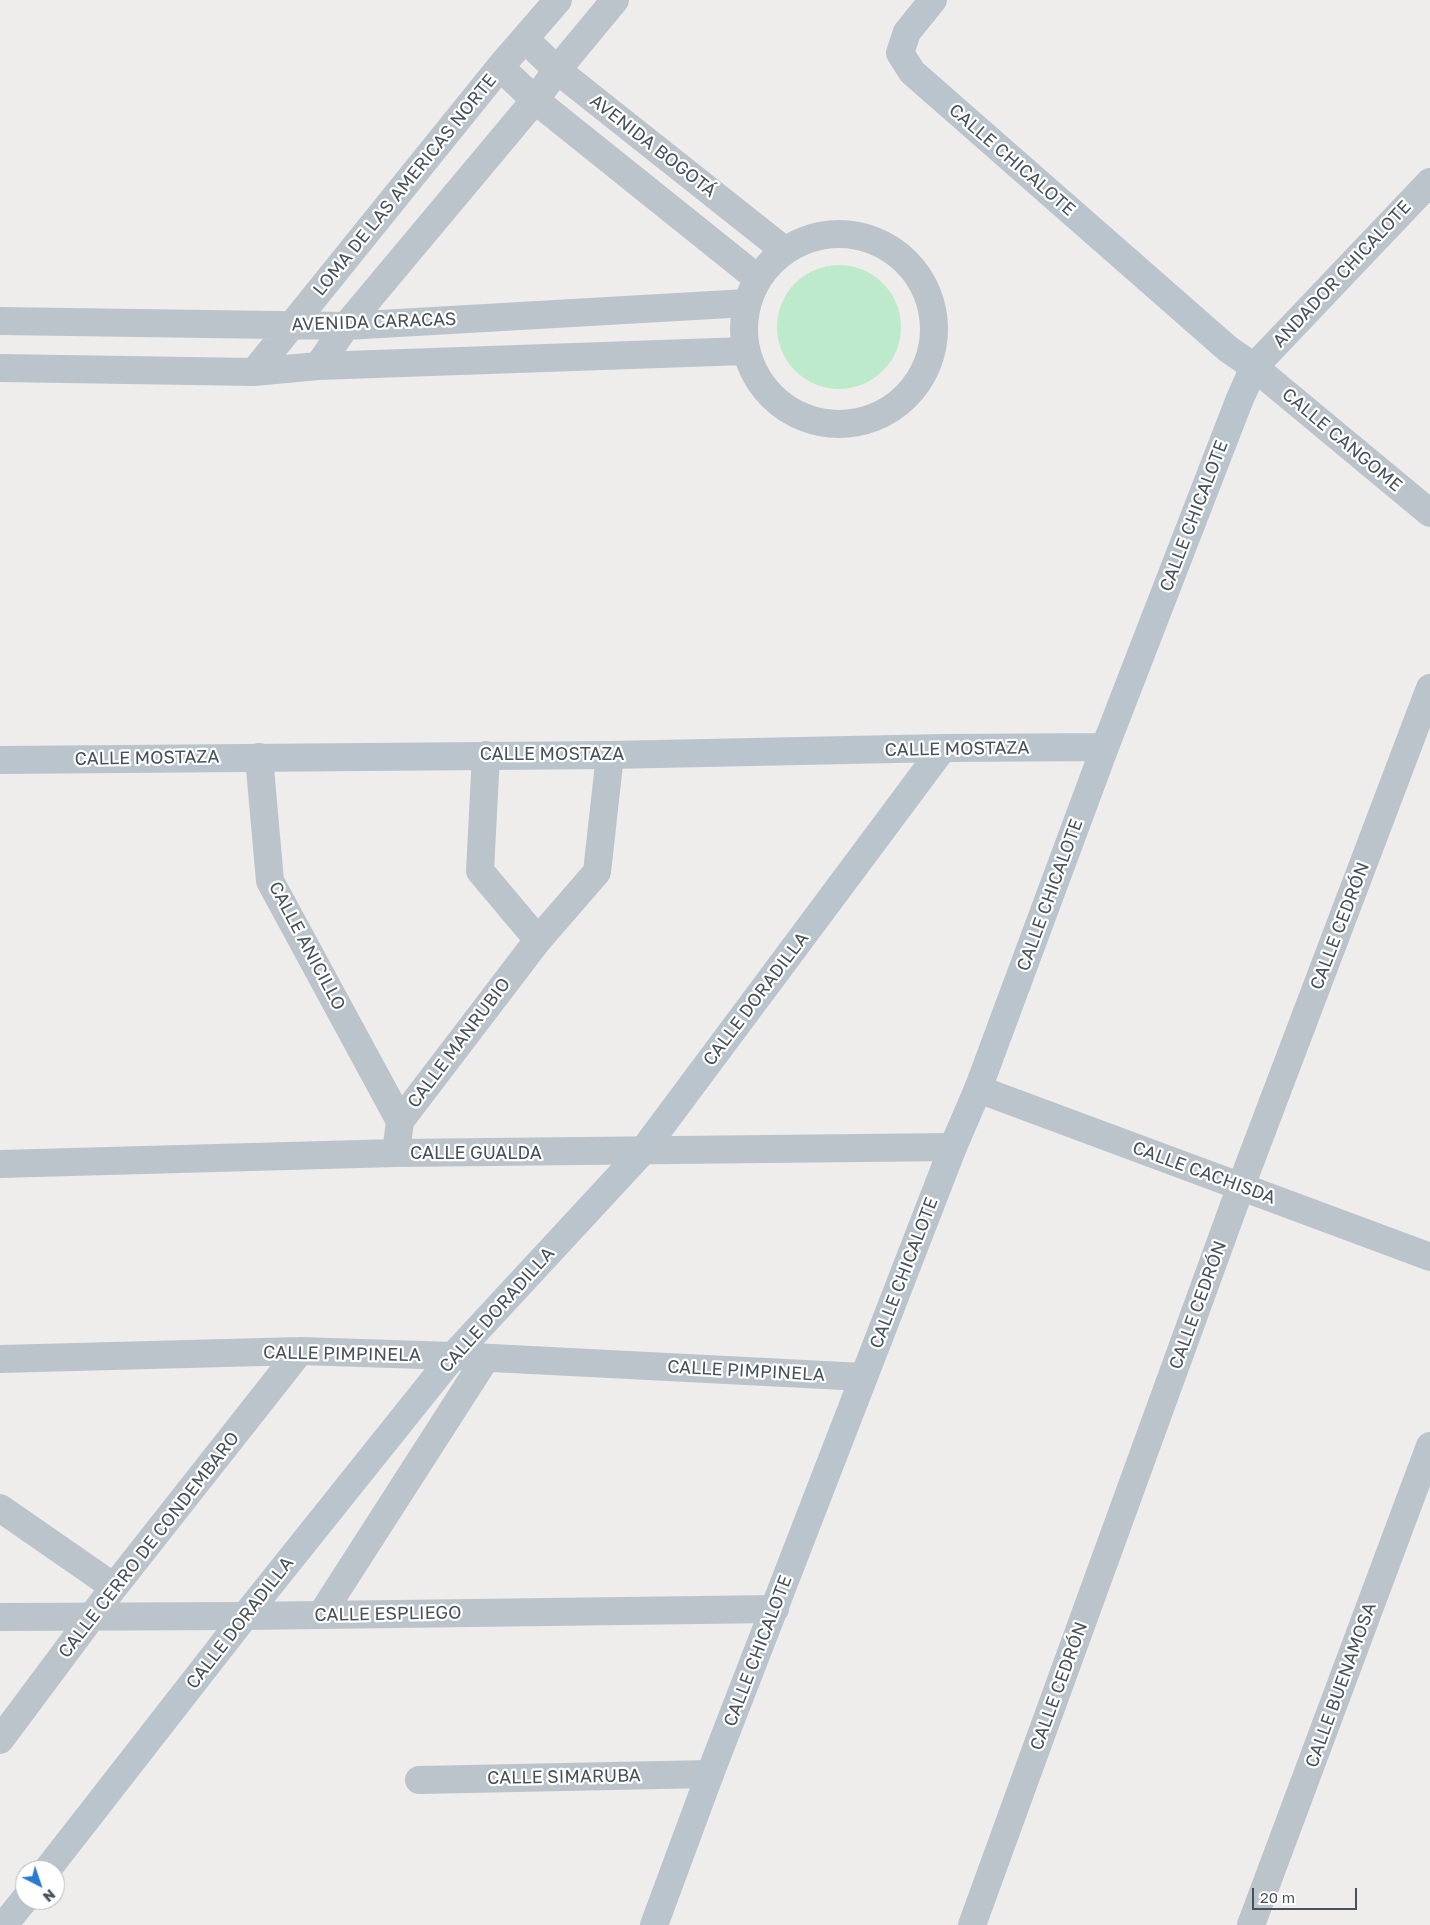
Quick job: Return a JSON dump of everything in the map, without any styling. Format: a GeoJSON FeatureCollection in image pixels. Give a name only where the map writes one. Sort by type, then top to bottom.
{"type":"FeatureCollection","features":[{"type":"Feature","properties":{"kind":"street","name":"LOMA DE LAS AMERICAS NORTE"},"geometry":{"type":"LineString","coordinates":[[254,372],[500,67],[558,0]]}},
{"type":"Feature","properties":{"kind":"street"},"geometry":{"type":"LineString","coordinates":[[318,366],[346,326],[535,100],[557,70],[615,0]]}},
{"type":"Feature","properties":{"kind":"street","name":"CALLE CHICALOTE"},"geometry":{"type":"LineString","coordinates":[[654,1925],[863,1377],[978,1088],[1105,747],[1235,410],[1254,367],[1228,349],[912,72],[900,53],[907,32],[933,0]]}},
{"type":"Feature","properties":{"kind":"street","name":"AVENIDA BOGOTÁ"},"geometry":{"type":"LineString","coordinates":[[525,39],[557,70],[784,250]]}},
{"type":"Feature","properties":{"kind":"street","name":"AVENIDA BOGOTÁ"},"geometry":{"type":"LineString","coordinates":[[500,67],[535,100],[757,278]]}},
{"type":"Feature","properties":{"kind":"street","name":"ANDADOR CHICALOTE"},"geometry":{"type":"LineString","coordinates":[[1254,367],[1430,182]]}},
{"type":"Feature","properties":{"kind":"street"},"geometry":{"type":"LineString","coordinates":[[842,233],[872,238],[898,253],[920,276],[932,303],[935,334],[928,363],[913,390],[890,410],[862,422],[832,425],[802,418],[777,402],[757,379],[745,351],[742,327],[747,303],[757,278],[770,262],[784,250],[812,237],[842,233]]}},
{"type":"Feature","properties":{"kind":"street","name":"AVENIDA CARACAS"},"geometry":{"type":"LineString","coordinates":[[0,321],[346,326],[747,303]]}},
{"type":"Feature","properties":{"kind":"street"},"geometry":{"type":"LineString","coordinates":[[0,368],[254,372],[318,366],[745,351]]}},
{"type":"Feature","properties":{"kind":"street","name":"CALLE CANGOME"},"geometry":{"type":"LineString","coordinates":[[1254,367],[1430,513]]}},
{"type":"Feature","properties":{"kind":"street","name":"CALLE CEDRÓN"},"geometry":{"type":"LineString","coordinates":[[972,1925],[1241,1186],[1430,688]]}},
{"type":"Feature","properties":{"kind":"street","name":"CALLE MOSTAZA"},"geometry":{"type":"LineString","coordinates":[[0,760],[1105,747]]}},
{"type":"Feature","properties":{"kind":"street","name":"CALLE DORADILLA"},"geometry":{"type":"LineString","coordinates":[[55,1860],[245,1616],[453,1356],[642,1152],[943,748]]}},
{"type":"Feature","properties":{"kind":"street"},"geometry":{"type":"LineString","coordinates":[[486,754],[480,872],[538,940]]}},
{"type":"Feature","properties":{"kind":"street","name":"CALLE MANRUBIO"},"geometry":{"type":"LineString","coordinates":[[396,1154],[400,1121],[538,940],[597,872],[610,754]]}},
{"type":"Feature","properties":{"kind":"street","name":"CALLE ANICILLO"},"geometry":{"type":"LineString","coordinates":[[259,757],[270,881],[400,1121]]}},
{"type":"Feature","properties":{"kind":"street","name":"CALLE CACHISDA"},"geometry":{"type":"LineString","coordinates":[[978,1088],[1430,1257]]}},
{"type":"Feature","properties":{"kind":"street","name":"CALLE GUALDA"},"geometry":{"type":"LineString","coordinates":[[0,1164],[396,1154],[953,1147]]}},
{"type":"Feature","properties":{"kind":"street","name":"CALLE PIMPINELA"},"geometry":{"type":"LineString","coordinates":[[0,1359],[300,1351],[453,1356],[863,1377]]}},
{"type":"Feature","properties":{"kind":"street","name":"CALLE CERRO DE CONDEMBARO"},"geometry":{"type":"LineString","coordinates":[[0,1740],[114,1587],[300,1351]]}},
{"type":"Feature","properties":{"kind":"street"},"geometry":{"type":"LineString","coordinates":[[321,1616],[486,1358]]}},
{"type":"Feature","properties":{"kind":"street","name":"CALLE BUENAMOSA"},"geometry":{"type":"LineString","coordinates":[[1251,1925],[1430,1446]]}},
{"type":"Feature","properties":{"kind":"street"},"geometry":{"type":"LineString","coordinates":[[0,1508],[114,1587]]}},
{"type":"Feature","properties":{"kind":"street","name":"CALLE ESPLIEGO"},"geometry":{"type":"LineString","coordinates":[[0,1618],[321,1616],[775,1609]]}},
{"type":"Feature","properties":{"kind":"street","name":"CALLE SIMARUBA"},"geometry":{"type":"LineString","coordinates":[[419,1780],[710,1774]]}},
{"type":"Feature","properties":{"kind":"street"},"geometry":{"type":"LineString","coordinates":[[4,1925],[16,1910]]}},
{"type":"Feature","properties":{"kind":"green space"},"geometry":{"type":"Polygon","coordinates":[[[839,265],[863,269],[883,283],[897,303],[901,327],[897,351],[883,371],[863,385],[839,389],[815,385],[795,371],[781,351],[777,327],[781,303],[795,283],[815,269],[839,265]]]}}]}
